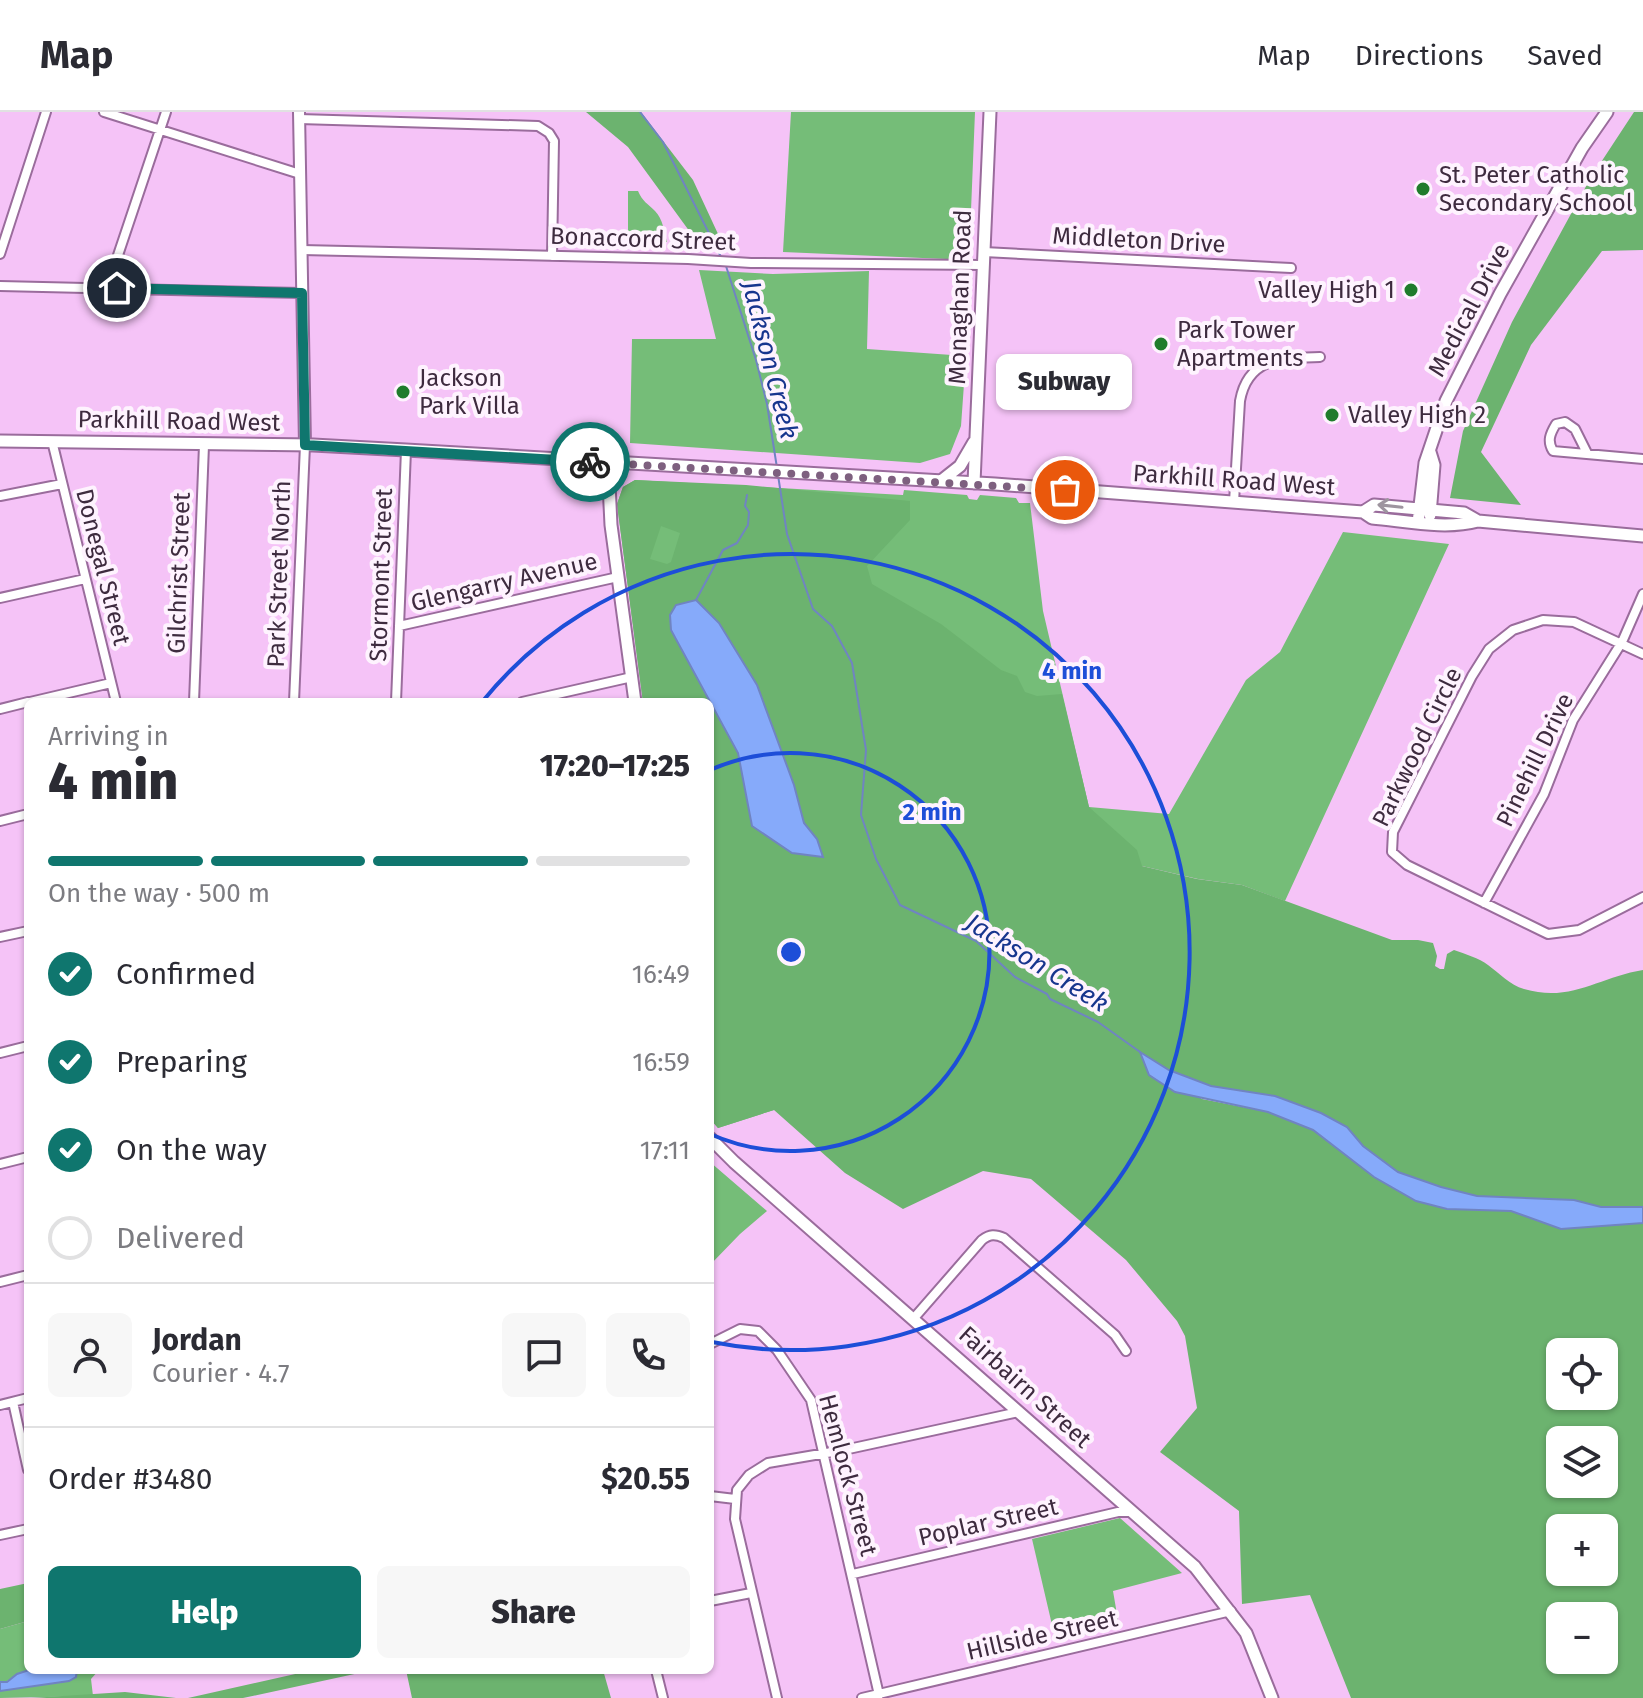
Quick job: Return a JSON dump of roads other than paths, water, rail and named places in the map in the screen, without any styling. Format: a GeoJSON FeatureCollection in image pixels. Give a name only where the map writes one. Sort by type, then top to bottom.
{"type":"FeatureCollection","features":[{"type":"Feature","properties":{"kind":"main road","name":"Monaghan Road"},"geometry":{"type":"LineString","coordinates":[[974,483],[990,112]]}},
{"type":"Feature","properties":{"kind":"main road","name":"Medical Drive"},"geometry":{"type":"LineString","coordinates":[[1424,523],[1425,463],[1446,401],[1500,294],[1582,148],[1607,112]]}},
{"type":"Feature","properties":{"kind":"main road"},"geometry":{"type":"LineString","coordinates":[[941,481],[960,466],[977,438]]}},
{"type":"Feature","properties":{"kind":"main road","name":"Parkhill Road West"},"geometry":{"type":"LineString","coordinates":[[0,441],[305,445],[406,450],[974,483],[1363,512],[1372,518],[1461,526],[1478,521],[1643,536]]}},
{"type":"Feature","properties":{"kind":"main road"},"geometry":{"type":"LineString","coordinates":[[608,463],[611,525],[635,698]]}},
{"type":"Feature","properties":{"kind":"main road","name":"Parkhill Road West"},"geometry":{"type":"LineString","coordinates":[[1363,512],[1374,505],[1464,513],[1478,521]]}},
{"type":"Feature","properties":{"kind":"main road","name":"Fairbairn Street"},"geometry":{"type":"LineString","coordinates":[[714,1142],[1195,1567],[1231,1611],[1256,1654],[1272,1698]]}},
{"type":"Feature","properties":{"kind":"street"},"geometry":{"type":"LineString","coordinates":[[0,254],[46,112]]}},
{"type":"Feature","properties":{"kind":"street"},"geometry":{"type":"LineString","coordinates":[[104,112],[300,174]]}},
{"type":"Feature","properties":{"kind":"street"},"geometry":{"type":"LineString","coordinates":[[107,288],[166,112]]}},
{"type":"Feature","properties":{"kind":"street"},"geometry":{"type":"LineString","coordinates":[[299,115],[538,126],[549,133],[554,141],[552,256]]}},
{"type":"Feature","properties":{"kind":"street","name":"Park Street North"},"geometry":{"type":"LineString","coordinates":[[294,698],[305,445],[299,115]]}},
{"type":"Feature","properties":{"kind":"street","name":"Bonaccord Street"},"geometry":{"type":"LineString","coordinates":[[302,250],[983,265]]}},
{"type":"Feature","properties":{"kind":"street","name":"Middleton Drive"},"geometry":{"type":"LineString","coordinates":[[984,252],[1291,268]]}},
{"type":"Feature","properties":{"kind":"street"},"geometry":{"type":"LineString","coordinates":[[0,286],[302,293]]}},
{"type":"Feature","properties":{"kind":"street"},"geometry":{"type":"LineString","coordinates":[[1234,502],[1240,401],[1245,385],[1255,371],[1270,362],[1320,357]]}},
{"type":"Feature","properties":{"kind":"street"},"geometry":{"type":"LineString","coordinates":[[1587,453],[1575,429],[1565,422],[1556,424],[1549,444],[1553,451],[1643,459]]}},
{"type":"Feature","properties":{"kind":"street","name":"Donegal Street"},"geometry":{"type":"LineString","coordinates":[[52,441],[115,698]]}},
{"type":"Feature","properties":{"kind":"street","name":"Gilchrist Street"},"geometry":{"type":"LineString","coordinates":[[194,698],[204,445]]}},
{"type":"Feature","properties":{"kind":"street","name":"Stormont Street"},"geometry":{"type":"LineString","coordinates":[[396,698],[406,450]]}},
{"type":"Feature","properties":{"kind":"street"},"geometry":{"type":"LineString","coordinates":[[0,496],[62,484]]}},
{"type":"Feature","properties":{"kind":"street","name":"Glengarry Avenue"},"geometry":{"type":"LineString","coordinates":[[399,626],[618,577]]}},
{"type":"Feature","properties":{"kind":"street"},"geometry":{"type":"LineString","coordinates":[[0,598],[85,579]]}},
{"type":"Feature","properties":{"kind":"street","name":"Pinehill Drive"},"geometry":{"type":"LineString","coordinates":[[1484,903],[1544,794],[1573,720],[1622,642],[1643,594]]}},
{"type":"Feature","properties":{"kind":"street","name":"Parkwood Circle"},"geometry":{"type":"LineString","coordinates":[[1643,654],[1574,622],[1543,620],[1513,630],[1489,649],[1472,676],[1393,832],[1392,852],[1407,865],[1548,934],[1579,930],[1643,897]]}},
{"type":"Feature","properties":{"kind":"street"},"geometry":{"type":"LineString","coordinates":[[540,698],[632,677]]}},
{"type":"Feature","properties":{"kind":"street"},"geometry":{"type":"LineString","coordinates":[[46,698],[111,683]]}},
{"type":"Feature","properties":{"kind":"street"},"geometry":{"type":"LineString","coordinates":[[0,709],[24,703]]}},
{"type":"Feature","properties":{"kind":"street"},"geometry":{"type":"LineString","coordinates":[[0,821],[24,815]]}},
{"type":"Feature","properties":{"kind":"street"},"geometry":{"type":"LineString","coordinates":[[0,937],[24,932]]}},
{"type":"Feature","properties":{"kind":"street"},"geometry":{"type":"LineString","coordinates":[[0,1053],[24,1047]]}},
{"type":"Feature","properties":{"kind":"street"},"geometry":{"type":"LineString","coordinates":[[0,1164],[24,1158]]}},
{"type":"Feature","properties":{"kind":"street"},"geometry":{"type":"LineString","coordinates":[[914,1318],[982,1240],[996,1234],[1115,1335],[1126,1351]]}},
{"type":"Feature","properties":{"kind":"street"},"geometry":{"type":"LineString","coordinates":[[0,1282],[24,1276]]}},
{"type":"Feature","properties":{"kind":"street","name":"Hemlock Street"},"geometry":{"type":"LineString","coordinates":[[714,1342],[740,1329],[758,1331],[784,1359],[811,1400],[879,1695]]}},
{"type":"Feature","properties":{"kind":"street"},"geometry":{"type":"LineString","coordinates":[[0,1405],[24,1399]]}},
{"type":"Feature","properties":{"kind":"street"},"geometry":{"type":"LineString","coordinates":[[13,1402],[24,1452]]}},
{"type":"Feature","properties":{"kind":"street"},"geometry":{"type":"LineString","coordinates":[[777,1698],[735,1519],[737,1490],[749,1475],[768,1463],[1019,1412]]}},
{"type":"Feature","properties":{"kind":"street"},"geometry":{"type":"LineString","coordinates":[[714,1496],[735,1499]]}},
{"type":"Feature","properties":{"kind":"street","name":"Poplar Street"},"geometry":{"type":"LineString","coordinates":[[853,1574],[1118,1512],[1132,1512]]}},
{"type":"Feature","properties":{"kind":"street"},"geometry":{"type":"LineString","coordinates":[[0,1535],[24,1530]]}},
{"type":"Feature","properties":{"kind":"street"},"geometry":{"type":"LineString","coordinates":[[714,1600],[751,1593]]}},
{"type":"Feature","properties":{"kind":"street","name":"Hillside Street"},"geometry":{"type":"LineString","coordinates":[[862,1698],[1231,1611]]}},
{"type":"Feature","properties":{"kind":"street"},"geometry":{"type":"LineString","coordinates":[[657,1674],[663,1698]]}},
{"type":"Feature","properties":{"kind":"water"},"geometry":{"type":"Polygon","coordinates":[[[696,600],[719,623],[757,685],[794,785],[804,823],[817,839],[823,857],[792,853],[752,826],[738,753],[714,709],[714,698],[708,698],[671,630],[670,615],[676,605],[696,600]]]}},
{"type":"Feature","properties":{"kind":"water","name":"Jackson Creek"},"geometry":{"type":"Polygon","coordinates":[[[1140,1052],[1169,1070],[1211,1086],[1275,1096],[1321,1113],[1347,1127],[1363,1146],[1398,1172],[1441,1187],[1477,1196],[1574,1200],[1601,1207],[1643,1207],[1643,1223],[1561,1229],[1511,1211],[1447,1209],[1416,1201],[1374,1177],[1313,1130],[1268,1112],[1175,1092],[1149,1075],[1140,1052]]]}},
{"type":"Feature","properties":{"kind":"water"},"geometry":{"type":"Polygon","coordinates":[[[17,1674],[76,1674],[69,1681],[0,1691],[0,1682],[7,1682],[17,1674]]]}},
{"type":"Feature","properties":{"kind":"waterway","name":"Jackson Creek"},"geometry":{"type":"LineString","coordinates":[[640,112],[663,142],[721,257]]}},
{"type":"Feature","properties":{"kind":"waterway","name":"Jackson Creek"},"geometry":{"type":"LineString","coordinates":[[726,266],[756,360],[777,468]]}},
{"type":"Feature","properties":{"kind":"waterway","name":"Jackson Creek"},"geometry":{"type":"LineString","coordinates":[[778,475],[787,534],[813,609],[832,626],[852,663],[866,750],[861,815],[876,859],[900,905],[976,941],[1015,977],[1047,994],[1050,999],[1098,1022],[1140,1052]]}},
{"type":"Feature","properties":{"kind":"waterway"},"geometry":{"type":"LineString","coordinates":[[696,600],[723,550],[737,543],[748,525],[747,495]]}},
{"type":"Feature","properties":{"kind":"place","name":"St. Peter Catholic Secondary School"},"geometry":{"type":"Point","coordinates":[1423,189]}},
{"type":"Feature","properties":{"kind":"place","name":"Valley High 1"},"geometry":{"type":"Point","coordinates":[1411,290]}},
{"type":"Feature","properties":{"kind":"place","name":"Park Tower Apartments"},"geometry":{"type":"Point","coordinates":[1161,344]}},
{"type":"Feature","properties":{"kind":"place","name":"Jackson Park Villa"},"geometry":{"type":"Point","coordinates":[403,392]}},
{"type":"Feature","properties":{"kind":"place","name":"Valley High 2"},"geometry":{"type":"Point","coordinates":[1332,415]}},
{"type":"Feature","properties":{"kind":"place","name":"Subway"},"geometry":{"type":"Point","coordinates":[1065,490]}}]}
